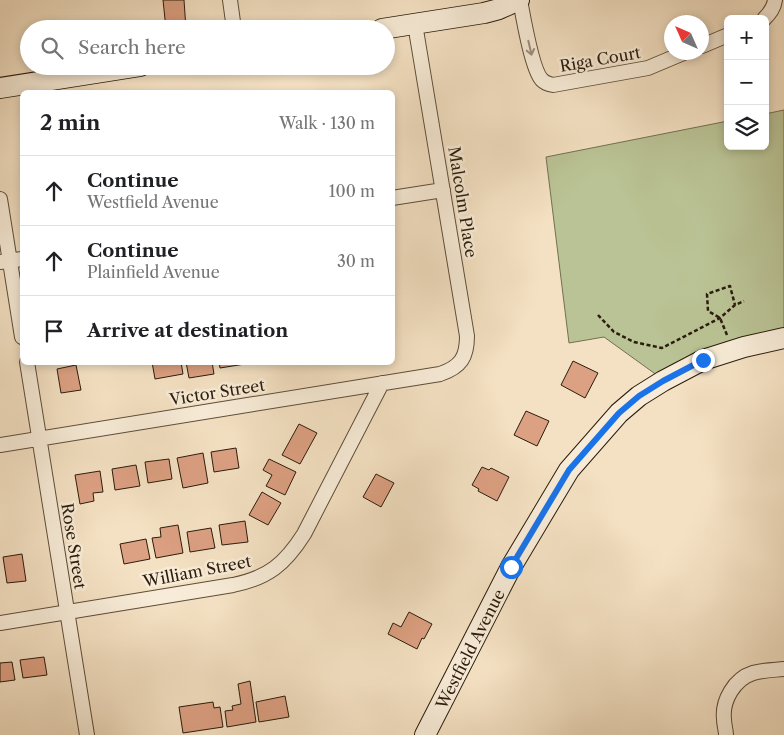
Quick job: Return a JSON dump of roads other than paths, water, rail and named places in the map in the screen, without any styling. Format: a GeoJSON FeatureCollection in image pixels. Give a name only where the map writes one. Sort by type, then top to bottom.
{"type":"FeatureCollection","features":[{"type":"Feature","properties":{"kind":"street"},"geometry":{"type":"LineString","coordinates":[[230,0],[233,20]]}},
{"type":"Feature","properties":{"kind":"street"},"geometry":{"type":"LineString","coordinates":[[395,27],[484,13],[519,0]]}},
{"type":"Feature","properties":{"kind":"street","name":"Riga Court"},"geometry":{"type":"LineString","coordinates":[[519,0],[535,68],[542,80],[547,84],[553,85],[648,68],[667,60]]}},
{"type":"Feature","properties":{"kind":"street"},"geometry":{"type":"LineString","coordinates":[[768,15],[773,8],[775,0]]}},
{"type":"Feature","properties":{"kind":"street","name":"Malcolm Place"},"geometry":{"type":"LineString","coordinates":[[415,24],[467,336],[467,348],[464,357],[450,371],[440,374]]}},
{"type":"Feature","properties":{"kind":"street"},"geometry":{"type":"LineString","coordinates":[[709,43],[724,37]]}},
{"type":"Feature","properties":{"kind":"street"},"geometry":{"type":"LineString","coordinates":[[0,88],[83,75]]}},
{"type":"Feature","properties":{"kind":"street"},"geometry":{"type":"LineString","coordinates":[[395,198],[443,190]]}},
{"type":"Feature","properties":{"kind":"street"},"geometry":{"type":"LineString","coordinates":[[0,199],[20,323]]}},
{"type":"Feature","properties":{"kind":"street","name":"Westfield Avenue"},"geometry":{"type":"LineString","coordinates":[[425,735],[511,567],[569,470],[619,413],[639,396],[703,360],[784,338]]}},
{"type":"Feature","properties":{"kind":"street","name":"Rose Street"},"geometry":{"type":"LineString","coordinates":[[27,365],[87,735]]}},
{"type":"Feature","properties":{"kind":"street","name":"Victor Street"},"geometry":{"type":"LineString","coordinates":[[0,445],[440,374]]}},
{"type":"Feature","properties":{"kind":"street","name":"William Street"},"geometry":{"type":"LineString","coordinates":[[0,623],[243,583],[261,576],[278,565],[293,551],[304,534],[382,383]]}},
{"type":"Feature","properties":{"kind":"street"},"geometry":{"type":"LineString","coordinates":[[726,735],[725,704],[736,684],[752,673],[784,669]]}}]}
